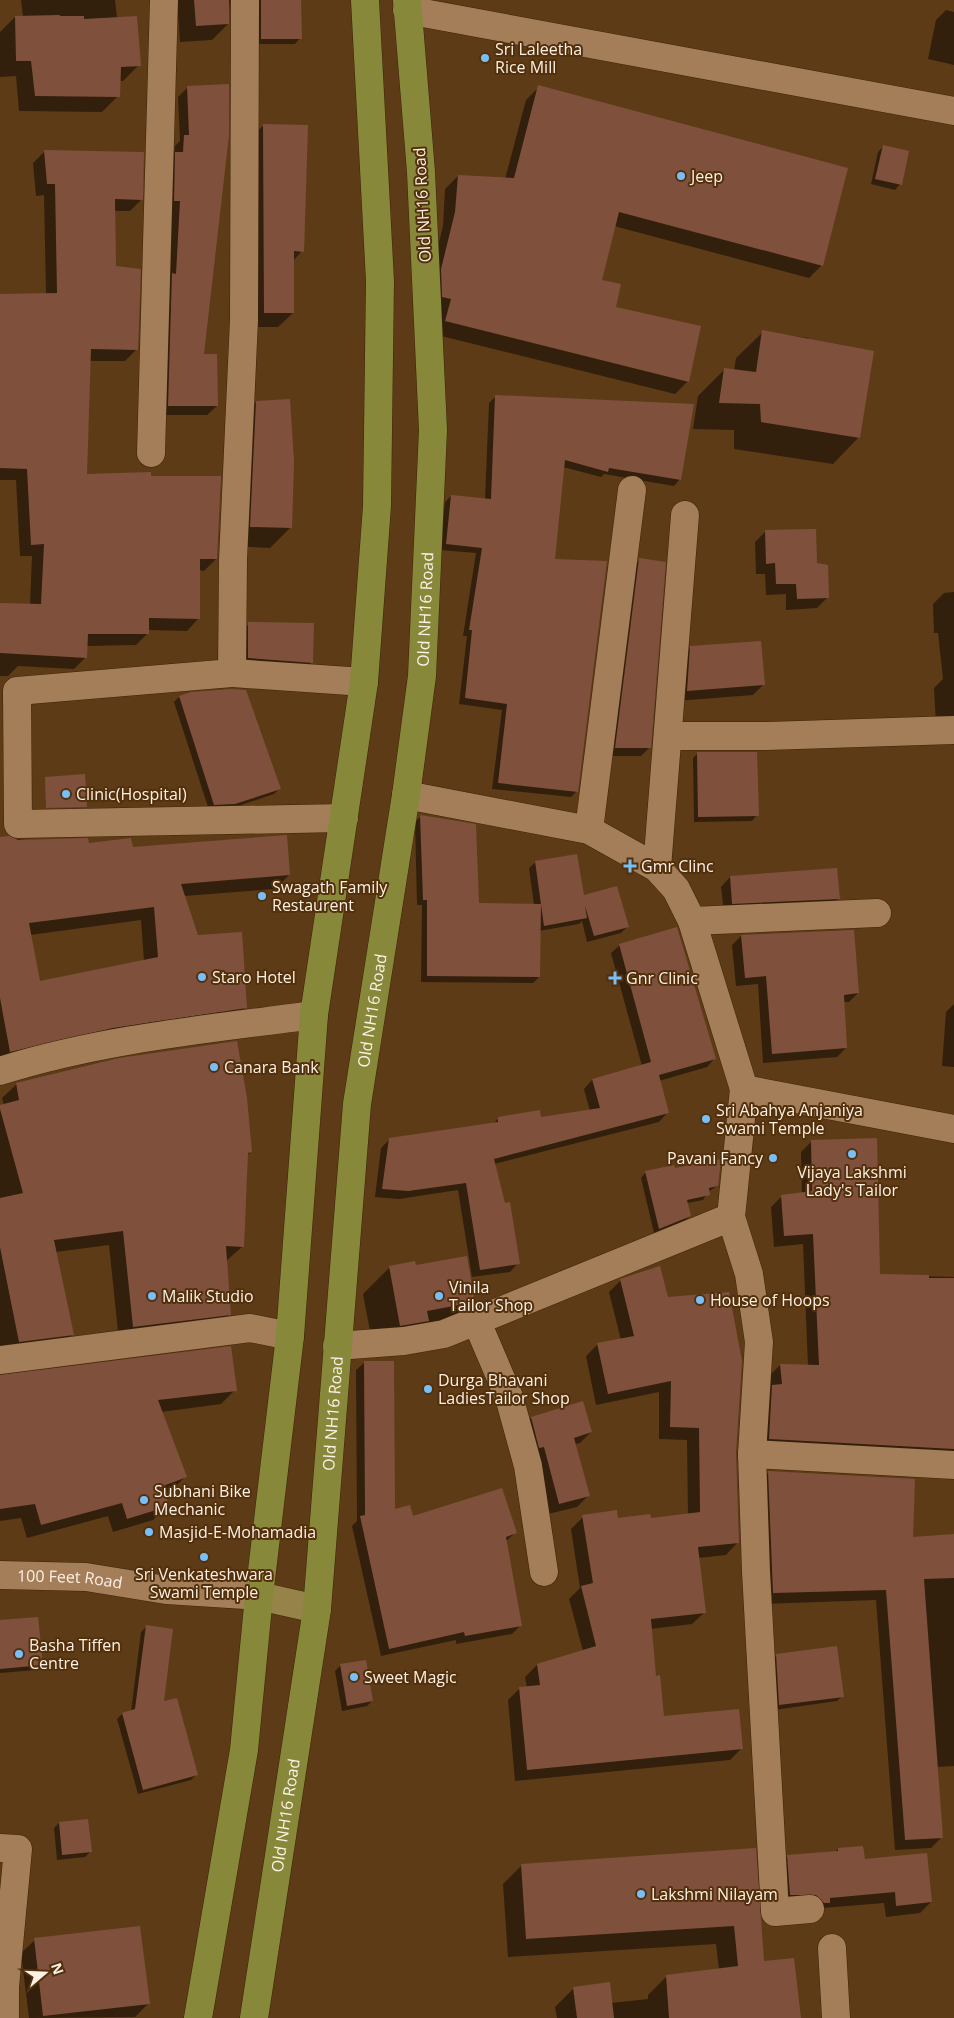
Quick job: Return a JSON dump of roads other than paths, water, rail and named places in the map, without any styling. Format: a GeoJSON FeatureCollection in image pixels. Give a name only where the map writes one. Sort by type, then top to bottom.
{"type":"FeatureCollection","features":[{"type":"Feature","properties":{"kind":"main road"},"geometry":{"type":"LineString","coordinates":[[198,2018],[244,1750],[259,1596],[290,1336],[314,1015],[364,682],[378,506],[380,281],[365,0]]}},
{"type":"Feature","properties":{"kind":"main road","name":"Old NH16 Road"},"geometry":{"type":"LineString","coordinates":[[254,2018],[317,1609],[357,1104],[406,795],[422,676],[433,430],[421,172],[407,5]]}},
{"type":"Feature","properties":{"kind":"main road"},"geometry":{"type":"LineString","coordinates":[[259,1596],[317,1609]]}},
{"type":"Feature","properties":{"kind":"street"},"geometry":{"type":"LineString","coordinates":[[151,453],[164,0]]}},
{"type":"Feature","properties":{"kind":"street"},"geometry":{"type":"LineString","coordinates":[[232,672],[233,560],[244,320],[245,0]]}},
{"type":"Feature","properties":{"kind":"street"},"geometry":{"type":"LineString","coordinates":[[407,5],[954,111]]}},
{"type":"Feature","properties":{"kind":"street"},"geometry":{"type":"LineString","coordinates":[[589,830],[632,490]]}},
{"type":"Feature","properties":{"kind":"street"},"geometry":{"type":"LineString","coordinates":[[657,868],[685,515]]}},
{"type":"Feature","properties":{"kind":"street"},"geometry":{"type":"LineString","coordinates":[[344,818],[9,824],[17,692],[232,672],[364,682]]}},
{"type":"Feature","properties":{"kind":"street"},"geometry":{"type":"LineString","coordinates":[[668,736],[767,736],[954,730]]}},
{"type":"Feature","properties":{"kind":"street"},"geometry":{"type":"LineString","coordinates":[[406,795],[589,830],[657,868],[676,890],[692,921],[744,1089],[731,1218],[748,1274],[759,1342],[752,1454],[756,1572],[775,1912],[810,1909]]}},
{"type":"Feature","properties":{"kind":"street"},"geometry":{"type":"LineString","coordinates":[[692,921],[877,913]]}},
{"type":"Feature","properties":{"kind":"street"},"geometry":{"type":"LineString","coordinates":[[0,1071],[39,1058],[160,1036],[314,1015]]}},
{"type":"Feature","properties":{"kind":"street"},"geometry":{"type":"LineString","coordinates":[[744,1089],[954,1129]]}},
{"type":"Feature","properties":{"kind":"street"},"geometry":{"type":"LineString","coordinates":[[337,1346],[404,1342],[444,1334],[731,1218]]}},
{"type":"Feature","properties":{"kind":"street"},"geometry":{"type":"LineString","coordinates":[[476,1320],[509,1397],[528,1466],[544,1572]]}},
{"type":"Feature","properties":{"kind":"street"},"geometry":{"type":"LineString","coordinates":[[0,1360],[250,1328],[290,1336]]}},
{"type":"Feature","properties":{"kind":"street"},"geometry":{"type":"LineString","coordinates":[[752,1454],[954,1465]]}},
{"type":"Feature","properties":{"kind":"street","name":"100 Feet Road"},"geometry":{"type":"LineString","coordinates":[[0,1575],[86,1577],[166,1590],[259,1596]]}},
{"type":"Feature","properties":{"kind":"street"},"geometry":{"type":"LineString","coordinates":[[0,1848],[18,1848],[5,1987],[5,2018]]}},
{"type":"Feature","properties":{"kind":"street"},"geometry":{"type":"LineString","coordinates":[[832,1948],[836,2018]]}},
{"type":"Feature","properties":{"kind":"place","name":"Sri Laleetha Rice Mill"},"geometry":{"type":"Point","coordinates":[485,58]}},
{"type":"Feature","properties":{"kind":"place","name":"Jeep"},"geometry":{"type":"Point","coordinates":[681,176]}},
{"type":"Feature","properties":{"kind":"place","name":"Clinic(Hospital)"},"geometry":{"type":"Point","coordinates":[66,794]}},
{"type":"Feature","properties":{"kind":"place","name":"Gmr Clinc"},"geometry":{"type":"Point","coordinates":[630,866]}},
{"type":"Feature","properties":{"kind":"place","name":"Swagath Family Restaurent"},"geometry":{"type":"Point","coordinates":[262,896]}},
{"type":"Feature","properties":{"kind":"place","name":"Staro Hotel"},"geometry":{"type":"Point","coordinates":[202,977]}},
{"type":"Feature","properties":{"kind":"place","name":"Gnr Clinic"},"geometry":{"type":"Point","coordinates":[615,978]}},
{"type":"Feature","properties":{"kind":"place","name":"Canara Bank"},"geometry":{"type":"Point","coordinates":[214,1067]}},
{"type":"Feature","properties":{"kind":"place","name":"Sri Abahya Anjaniya Swami Temple"},"geometry":{"type":"Point","coordinates":[706,1119]}},
{"type":"Feature","properties":{"kind":"place","name":"Vijaya Lakshmi Lady's Tailor"},"geometry":{"type":"Point","coordinates":[852,1154]}},
{"type":"Feature","properties":{"kind":"place","name":"Pavani Fancy"},"geometry":{"type":"Point","coordinates":[773,1158]}},
{"type":"Feature","properties":{"kind":"place","name":"Malik Studio"},"geometry":{"type":"Point","coordinates":[152,1296]}},
{"type":"Feature","properties":{"kind":"place","name":"Vinila Tailor Shop"},"geometry":{"type":"Point","coordinates":[439,1296]}},
{"type":"Feature","properties":{"kind":"place","name":"House of Hoops"},"geometry":{"type":"Point","coordinates":[700,1300]}},
{"type":"Feature","properties":{"kind":"place","name":"Durga Bhavani LadiesTailor Shop"},"geometry":{"type":"Point","coordinates":[428,1389]}},
{"type":"Feature","properties":{"kind":"place","name":"Subhani Bike Mechanic"},"geometry":{"type":"Point","coordinates":[144,1500]}},
{"type":"Feature","properties":{"kind":"place","name":"Masjid-E-Mohamadia"},"geometry":{"type":"Point","coordinates":[149,1532]}},
{"type":"Feature","properties":{"kind":"place","name":"Sri Venkateshwara Swami Temple"},"geometry":{"type":"Point","coordinates":[204,1557]}},
{"type":"Feature","properties":{"kind":"place","name":"Basha Tiffen Centre"},"geometry":{"type":"Point","coordinates":[19,1654]}},
{"type":"Feature","properties":{"kind":"place","name":"Sweet Magic"},"geometry":{"type":"Point","coordinates":[354,1677]}},
{"type":"Feature","properties":{"kind":"place","name":"Lakshmi Nilayam"},"geometry":{"type":"Point","coordinates":[641,1894]}}]}
